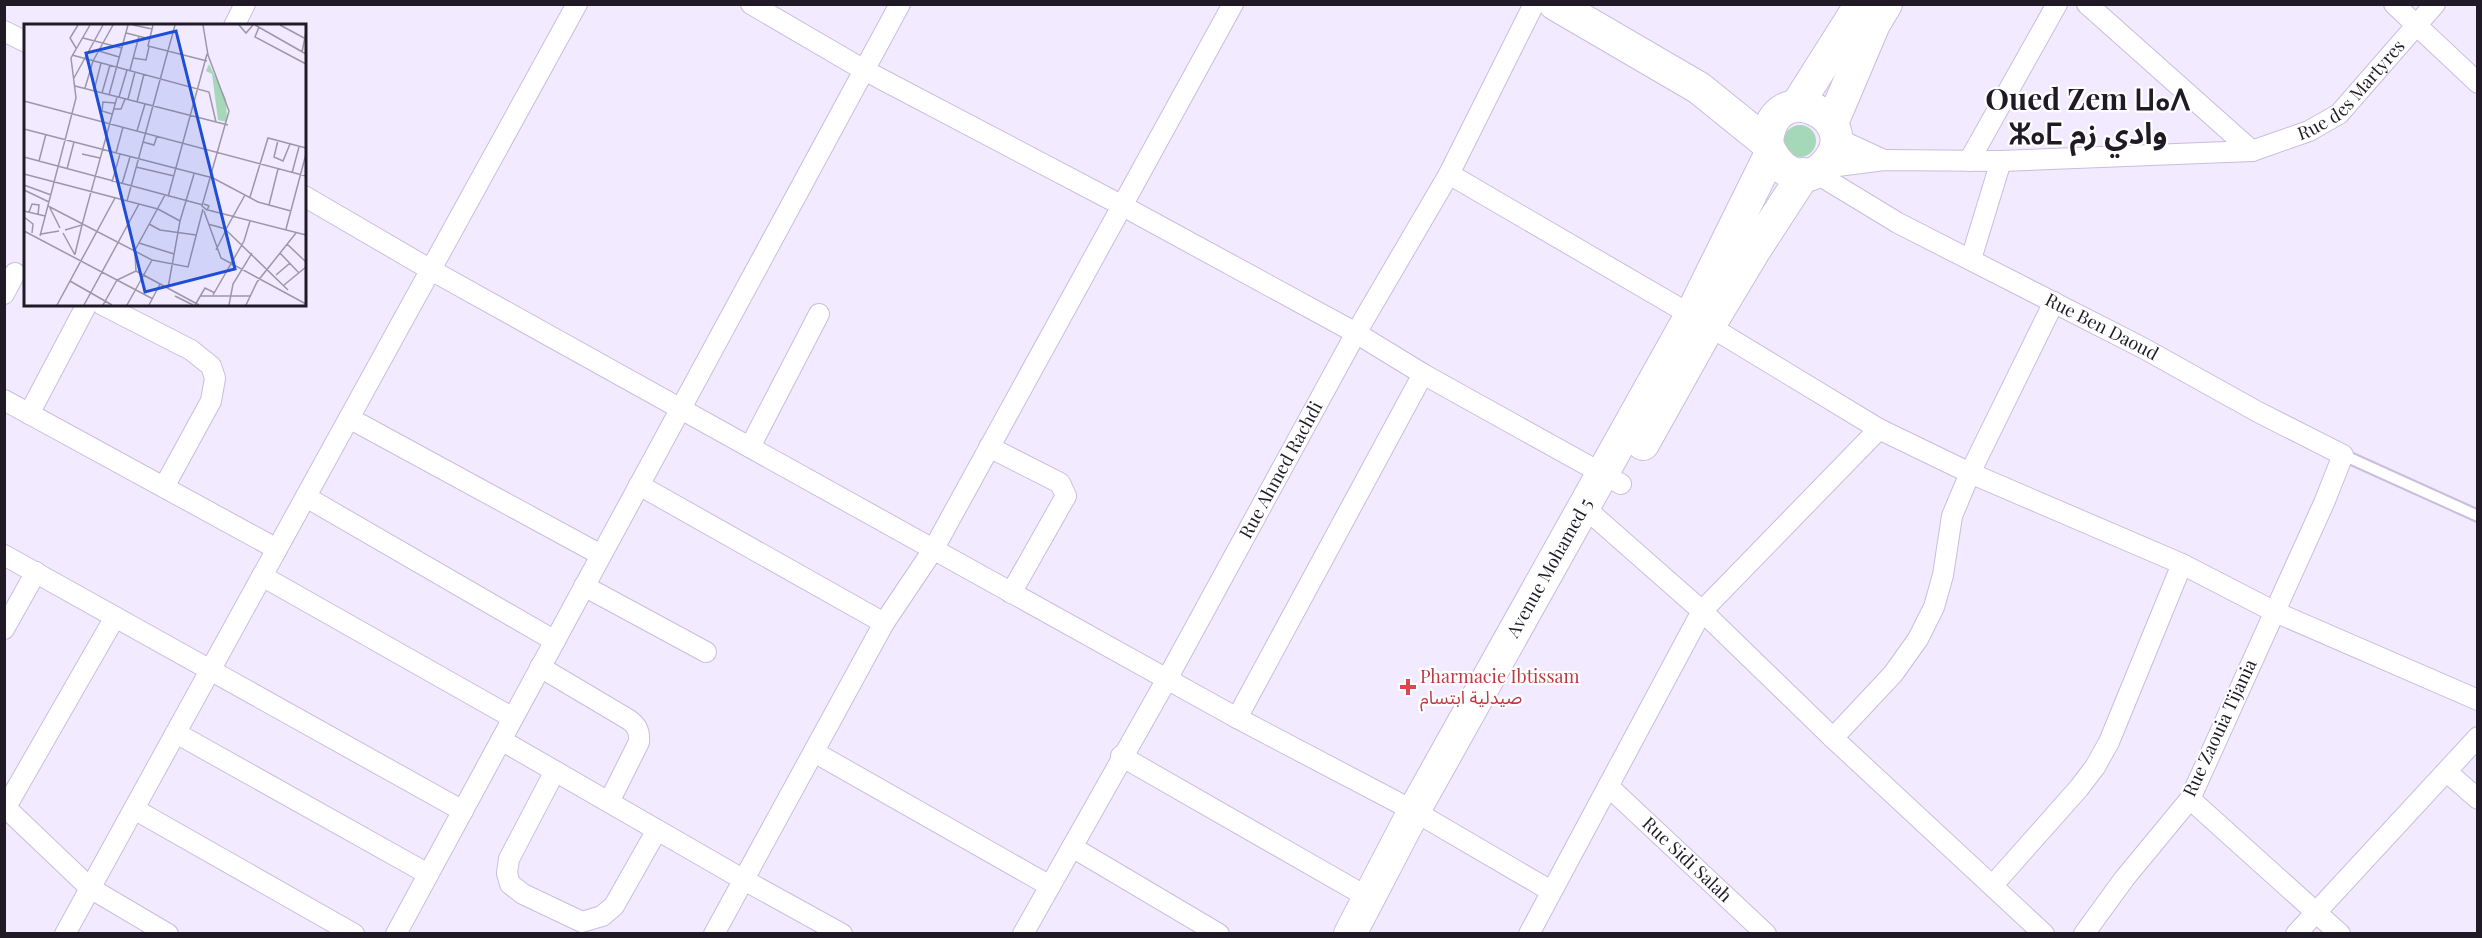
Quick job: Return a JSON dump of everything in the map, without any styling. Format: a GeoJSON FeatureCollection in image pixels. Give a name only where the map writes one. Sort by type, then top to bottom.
{"type":"FeatureCollection","features":[{"type":"Feature","properties":{"kind":"main road"},"geometry":{"type":"LineString","coordinates":[[1555,4],[1699,88],[1769,149],[1784,170],[1813,172]]}},
{"type":"Feature","properties":{"kind":"main road"},"geometry":{"type":"LineString","coordinates":[[1743,243],[1769,149],[1768,131],[1774,119],[1790,108],[1869,12]]}},
{"type":"Feature","properties":{"kind":"main road"},"geometry":{"type":"LineString","coordinates":[[1743,243],[1813,172],[1833,155],[1834,130],[1869,12]]}},
{"type":"Feature","properties":{"kind":"main road"},"geometry":{"type":"LineString","coordinates":[[1699,88],[1790,108],[1811,106],[1823,112],[1834,130]]}},
{"type":"Feature","properties":{"kind":"main road","name":"Avenue Mohamed 5"},"geometry":{"type":"LineString","coordinates":[[1350,933],[1369,898],[1423,817],[1743,243]]}},
{"type":"Feature","properties":{"kind":"main road","name":"Avenue Mohamed 5"},"geometry":{"type":"LineString","coordinates":[[1373,933],[1423,817]]}},
{"type":"Feature","properties":{"kind":"street"},"geometry":{"type":"LineString","coordinates":[[235,24],[245,4]]}},
{"type":"Feature","properties":{"kind":"street"},"geometry":{"type":"LineString","coordinates":[[65,933],[577,4]]}},
{"type":"Feature","properties":{"kind":"street"},"geometry":{"type":"LineString","coordinates":[[751,4],[864,70],[1121,205],[1356,333],[1423,374],[1612,479]]}},
{"type":"Feature","properties":{"kind":"street"},"geometry":{"type":"LineString","coordinates":[[396,933],[900,4]]}},
{"type":"Feature","properties":{"kind":"street"},"geometry":{"type":"LineString","coordinates":[[714,933],[884,623],[933,550],[1233,4]]}},
{"type":"Feature","properties":{"kind":"street","name":"Rue Ahmed Rachdi"},"geometry":{"type":"LineString","coordinates":[[1023,933],[1121,756],[1167,679],[1356,333],[1449,174],[1534,4]]}},
{"type":"Feature","properties":{"kind":"street"},"geometry":{"type":"LineString","coordinates":[[1969,161],[2057,4]]}},
{"type":"Feature","properties":{"kind":"street"},"geometry":{"type":"LineString","coordinates":[[2087,4],[2252,151]]}},
{"type":"Feature","properties":{"kind":"street"},"geometry":{"type":"LineString","coordinates":[[2394,4],[2478,83]]}},
{"type":"Feature","properties":{"kind":"street","name":"Rue des Martyres"},"geometry":{"type":"LineString","coordinates":[[1813,172],[1884,160],[2001,161],[2252,151],[2309,131],[2339,114],[2435,4]]}},
{"type":"Feature","properties":{"kind":"street"},"geometry":{"type":"LineString","coordinates":[[4,31],[24,41]]}},
{"type":"Feature","properties":{"kind":"street"},"geometry":{"type":"LineString","coordinates":[[1834,130],[1884,160]]}},
{"type":"Feature","properties":{"kind":"street"},"geometry":{"type":"LineString","coordinates":[[1971,259],[2001,161]]}},
{"type":"Feature","properties":{"kind":"street","name":"Rue Ben Daoud"},"geometry":{"type":"LineString","coordinates":[[1813,172],[1899,223],[2343,455]]}},
{"type":"Feature","properties":{"kind":"street"},"geometry":{"type":"LineString","coordinates":[[1449,174],[1879,429],[1970,473],[2182,564],[2273,612],[2478,700]]}},
{"type":"Feature","properties":{"kind":"street"},"geometry":{"type":"LineString","coordinates":[[306,197],[431,270],[933,550],[1237,718],[1423,817],[1551,891]]}},
{"type":"Feature","properties":{"kind":"street"},"geometry":{"type":"LineString","coordinates":[[4,294],[15,273]]}},
{"type":"Feature","properties":{"kind":"street"},"geometry":{"type":"LineString","coordinates":[[1833,738],[1893,674],[1918,639],[1934,607],[1943,575],[1952,516],[1970,473],[2054,302]]}},
{"type":"Feature","properties":{"kind":"street"},"geometry":{"type":"LineString","coordinates":[[29,414],[87,306]]}},
{"type":"Feature","properties":{"kind":"street"},"geometry":{"type":"LineString","coordinates":[[90,306],[190,350],[211,366],[215,378],[211,401],[164,487]]}},
{"type":"Feature","properties":{"kind":"street"},"geometry":{"type":"LineString","coordinates":[[750,447],[819,314]]}},
{"type":"Feature","properties":{"kind":"street"},"geometry":{"type":"LineString","coordinates":[[1237,718],[1423,374]]}},
{"type":"Feature","properties":{"kind":"street"},"geometry":{"type":"LineString","coordinates":[[4,400],[277,549]]}},
{"type":"Feature","properties":{"kind":"street"},"geometry":{"type":"LineString","coordinates":[[349,418],[601,555]]}},
{"type":"Feature","properties":{"kind":"street"},"geometry":{"type":"LineString","coordinates":[[1528,933],[1702,611],[1879,429]]}},
{"type":"Feature","properties":{"kind":"street"},"geometry":{"type":"LineString","coordinates":[[989,447],[1060,483],[1066,496],[1011,593]]}},
{"type":"Feature","properties":{"kind":"street","name":"Rue Zaouia Tijania"},"geometry":{"type":"LineString","coordinates":[[2084,933],[2124,879],[2190,799],[2324,503],[2343,455]]}},
{"type":"Feature","properties":{"kind":"street"},"geometry":{"type":"LineString","coordinates":[[639,484],[884,623]]}},
{"type":"Feature","properties":{"kind":"street"},"geometry":{"type":"LineString","coordinates":[[306,497],[555,640]]}},
{"type":"Feature","properties":{"kind":"street"},"geometry":{"type":"LineString","coordinates":[[1593,514],[1702,611],[1833,738],[2044,933]]}},
{"type":"Feature","properties":{"kind":"street"},"geometry":{"type":"LineString","coordinates":[[4,555],[463,811]]}},
{"type":"Feature","properties":{"kind":"street"},"geometry":{"type":"LineString","coordinates":[[1993,885],[2096,767],[2109,742],[2182,564]]}},
{"type":"Feature","properties":{"kind":"street"},"geometry":{"type":"LineString","coordinates":[[4,629],[36,572]]}},
{"type":"Feature","properties":{"kind":"street"},"geometry":{"type":"LineString","coordinates":[[262,576],[513,718]]}},
{"type":"Feature","properties":{"kind":"street"},"geometry":{"type":"LineString","coordinates":[[584,586],[705,652]]}},
{"type":"Feature","properties":{"kind":"street"},"geometry":{"type":"LineString","coordinates":[[115,617],[5,806],[90,888],[168,933]]}},
{"type":"Feature","properties":{"kind":"street"},"geometry":{"type":"LineString","coordinates":[[540,667],[636,726],[639,732],[639,742],[609,802]]}},
{"type":"Feature","properties":{"kind":"street"},"geometry":{"type":"LineString","coordinates":[[176,733],[428,874]]}},
{"type":"Feature","properties":{"kind":"street"},"geometry":{"type":"LineString","coordinates":[[2296,933],[2478,737]]}},
{"type":"Feature","properties":{"kind":"street"},"geometry":{"type":"LineString","coordinates":[[501,740],[744,880],[842,933]]}},
{"type":"Feature","properties":{"kind":"street"},"geometry":{"type":"LineString","coordinates":[[814,752],[1050,886]]}},
{"type":"Feature","properties":{"kind":"street"},"geometry":{"type":"LineString","coordinates":[[1121,756],[1369,898]]}},
{"type":"Feature","properties":{"kind":"street"},"geometry":{"type":"LineString","coordinates":[[555,771],[509,859],[507,873],[510,884],[523,894],[582,922],[602,916],[614,906],[657,830]]}},
{"type":"Feature","properties":{"kind":"street"},"geometry":{"type":"LineString","coordinates":[[2447,772],[2478,799]]}},
{"type":"Feature","properties":{"kind":"street","name":"Rue Sidi Salah"},"geometry":{"type":"LineString","coordinates":[[1608,786],[1766,933]]}},
{"type":"Feature","properties":{"kind":"street"},"geometry":{"type":"LineString","coordinates":[[2190,799],[2340,933]]}},
{"type":"Feature","properties":{"kind":"street"},"geometry":{"type":"LineString","coordinates":[[134,809],[354,933]]}},
{"type":"Feature","properties":{"kind":"street"},"geometry":{"type":"LineString","coordinates":[[1072,847],[1219,933]]}},
{"type":"Feature","properties":{"kind":"lane"},"geometry":{"type":"LineString","coordinates":[[2343,455],[2478,516]]}},
{"type":"Feature","properties":{"kind":"green space"},"geometry":{"type":"Polygon","coordinates":[[[1800,125],[1811,130],[1816,141],[1811,152],[1800,157],[1789,152],[1784,141],[1789,130],[1800,125]]]}},
{"type":"Feature","properties":{"kind":"place","name":"Pharmacie Ibtissam صيدلية ابتسام"},"geometry":{"type":"Point","coordinates":[1408,687]}},
{"type":"Feature","properties":{"kind":"district","name":"Oued Zem ⵡⴰⴷ ⵣⴰⵎ وادي زم"},"geometry":{"type":"Point","coordinates":[2088,117]}}]}
